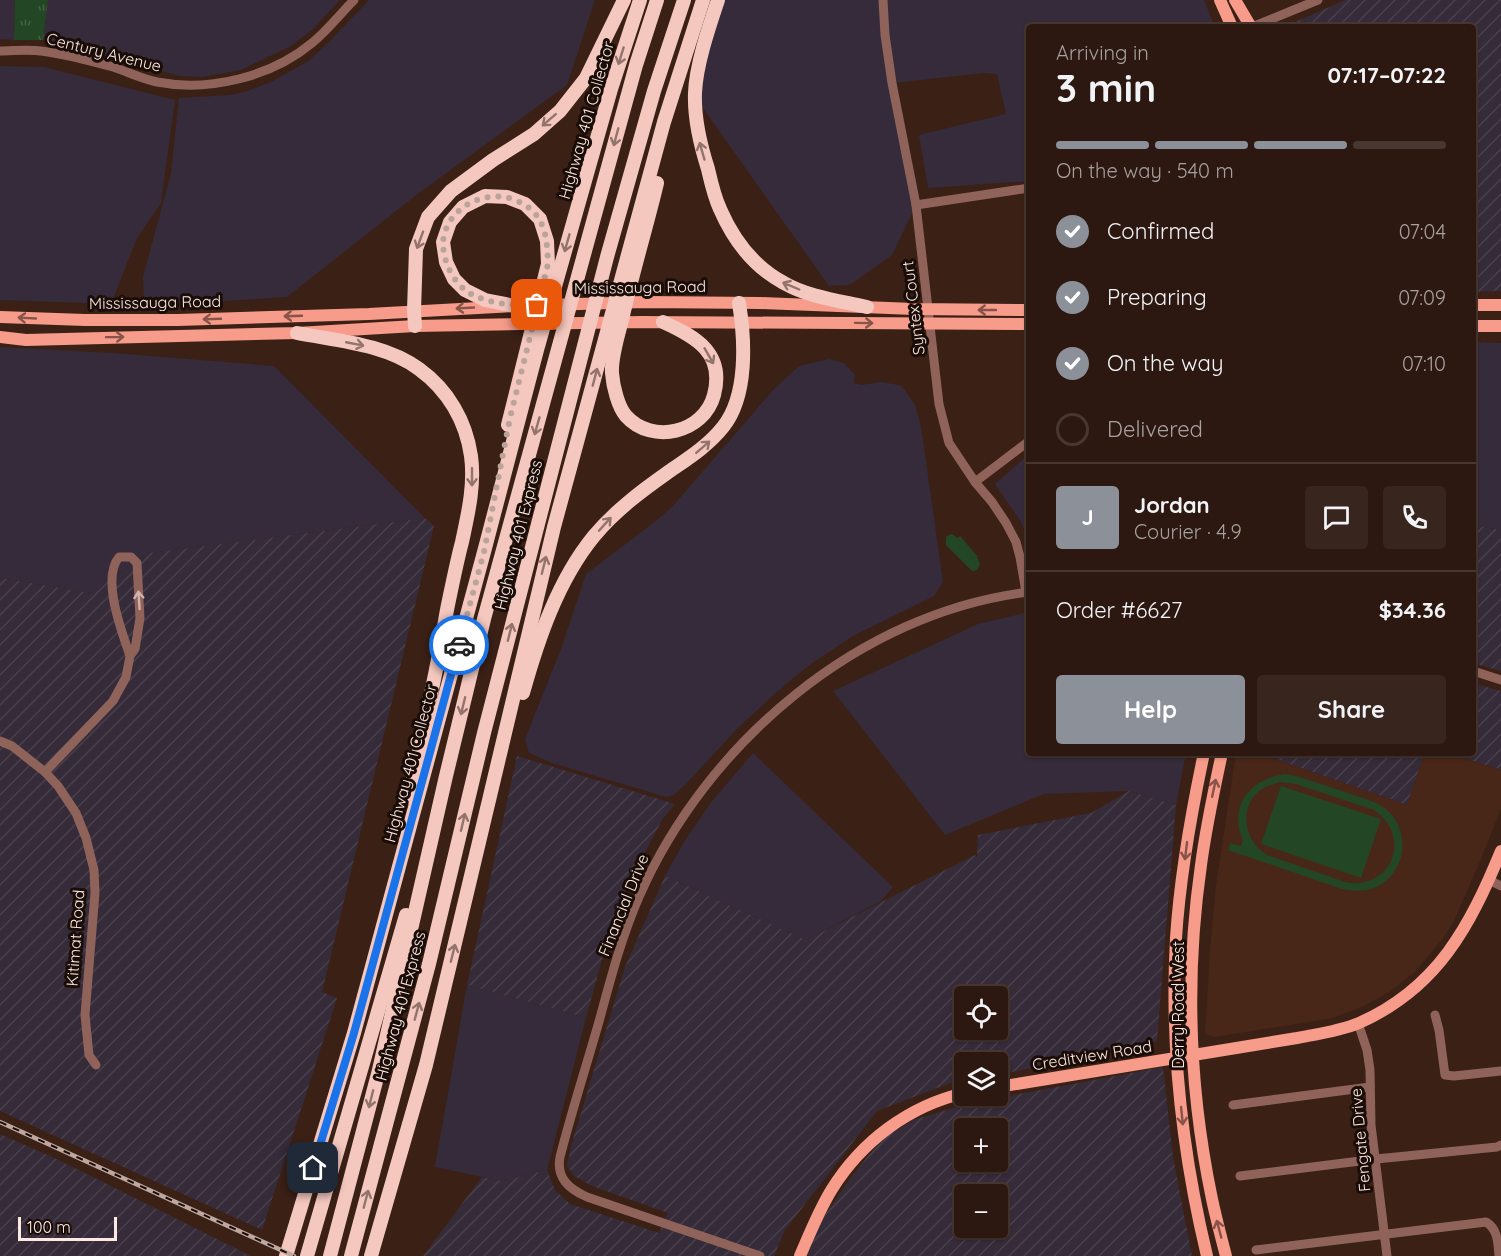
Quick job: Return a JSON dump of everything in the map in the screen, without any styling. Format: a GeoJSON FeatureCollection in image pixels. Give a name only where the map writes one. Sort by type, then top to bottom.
{"type":"FeatureCollection","features":[{"type":"Feature","properties":{"kind":"highway"},"geometry":{"type":"LineString","coordinates":[[416,326],[414,311],[416,249],[428,217],[451,191],[534,134],[560,111],[586,78],[624,0]]}},
{"type":"Feature","properties":{"kind":"highway","name":"Highway 401 Collector"},"geometry":{"type":"LineString","coordinates":[[286,1256],[354,1033],[540,339],[611,89],[640,0]]}},
{"type":"Feature","properties":{"kind":"highway","name":"Highway 401 Express"},"geometry":{"type":"LineString","coordinates":[[331,1254],[379,1070],[484,619],[636,65],[657,0]]}},
{"type":"Feature","properties":{"kind":"highway","name":"Highway 401 Express"},"geometry":{"type":"LineString","coordinates":[[351,1256],[429,964],[487,722],[607,257],[654,91],[684,0]]}},
{"type":"Feature","properties":{"kind":"highway"},"geometry":{"type":"LineString","coordinates":[[371,1256],[426,1065],[554,527],[661,133],[703,0]]}},
{"type":"Feature","properties":{"kind":"highway"},"geometry":{"type":"LineString","coordinates":[[718,0],[700,61],[694,92],[695,118],[719,207],[731,232],[746,253],[764,270],[785,284],[816,295],[867,307]]}},
{"type":"Feature","properties":{"kind":"highway"},"geometry":{"type":"LineString","coordinates":[[663,322],[688,334],[701,344],[712,358],[717,377],[714,397],[705,414],[691,425],[671,432],[643,429],[626,416],[615,393],[612,371],[617,339],[690,39]]}},
{"type":"Feature","properties":{"kind":"highway"},"geometry":{"type":"LineString","coordinates":[[484,552],[510,418],[548,264],[547,241],[540,219],[525,204],[507,197],[485,196],[463,207],[450,222],[443,242],[446,262],[454,279],[465,290],[486,300],[515,306]]}},
{"type":"Feature","properties":{"kind":"highway"},"geometry":{"type":"LineString","coordinates":[[483,827],[531,664],[555,603],[581,554],[610,519],[633,498],[703,448],[724,426],[738,401],[742,378],[742,322],[739,303]]}},
{"type":"Feature","properties":{"kind":"highway"},"geometry":{"type":"LineString","coordinates":[[297,333],[376,348],[418,368],[442,389],[459,416],[467,436],[473,469],[468,517],[408,806],[354,1033]]}},
{"type":"Feature","properties":{"kind":"highway"},"geometry":{"type":"LineString","coordinates":[[309,1250],[446,776]]}},
{"type":"Feature","properties":{"kind":"main road"},"geometry":{"type":"LineString","coordinates":[[1221,0],[1231,24]]}},
{"type":"Feature","properties":{"kind":"main road"},"geometry":{"type":"LineString","coordinates":[[1235,0],[1250,24]]}},
{"type":"Feature","properties":{"kind":"main road","name":"Mississauga Road"},"geometry":{"type":"LineString","coordinates":[[0,316],[86,320],[178,320],[644,302],[1026,310]]}},
{"type":"Feature","properties":{"kind":"main road"},"geometry":{"type":"LineString","coordinates":[[1476,305],[1501,305]]}},
{"type":"Feature","properties":{"kind":"main road","name":"Mississauga Road"},"geometry":{"type":"LineString","coordinates":[[0,337],[26,340],[297,333],[416,326],[641,322],[1026,324]]}},
{"type":"Feature","properties":{"kind":"main road"},"geometry":{"type":"LineString","coordinates":[[1476,326],[1501,326]]}},
{"type":"Feature","properties":{"kind":"main road","name":"Derry Road West"},"geometry":{"type":"LineString","coordinates":[[1203,756],[1186,846],[1179,910],[1175,987],[1176,1058],[1187,1158],[1207,1256]]}},
{"type":"Feature","properties":{"kind":"main road","name":"Derry Road West"},"geometry":{"type":"LineString","coordinates":[[1221,756],[1201,865],[1191,997],[1192,1055],[1203,1154],[1226,1256]]}},
{"type":"Feature","properties":{"kind":"main road","name":"Creditview Road"},"geometry":{"type":"LineString","coordinates":[[1008,1085],[1317,1035],[1374,1016],[1403,998],[1439,965],[1461,935],[1501,851]]}},
{"type":"Feature","properties":{"kind":"main road"},"geometry":{"type":"LineString","coordinates":[[800,1256],[831,1191],[843,1172],[861,1152],[882,1132],[915,1111],[954,1096]]}},
{"type":"Feature","properties":{"kind":"street","name":"Century Avenue"},"geometry":{"type":"LineString","coordinates":[[0,51],[40,51],[113,67],[156,82],[195,85],[237,80],[272,68],[300,52],[324,32],[354,0]]}},
{"type":"Feature","properties":{"kind":"street","name":"Syntex Court"},"geometry":{"type":"LineString","coordinates":[[883,0],[892,83],[916,205],[939,404],[949,443],[975,482],[997,509],[1016,542],[1026,583]]}},
{"type":"Feature","properties":{"kind":"street"},"geometry":{"type":"LineString","coordinates":[[1259,24],[1318,0]]}},
{"type":"Feature","properties":{"kind":"street"},"geometry":{"type":"LineString","coordinates":[[916,205],[1026,188]]}},
{"type":"Feature","properties":{"kind":"street"},"geometry":{"type":"LineString","coordinates":[[975,482],[1026,443]]}},
{"type":"Feature","properties":{"kind":"street"},"geometry":{"type":"LineString","coordinates":[[45,772],[113,701],[126,677],[130,656],[135,649],[140,618],[137,563],[131,557],[119,557],[115,562],[112,576],[115,614],[130,656]]}},
{"type":"Feature","properties":{"kind":"street","name":"Financial Drive"},"geometry":{"type":"LineString","coordinates":[[760,1256],[587,1197],[571,1189],[561,1176],[559,1165],[567,1133],[621,941],[649,876],[693,802],[755,730],[794,696],[851,656],[904,627],[968,604],[1026,592]]}},
{"type":"Feature","properties":{"kind":"street"},"geometry":{"type":"LineString","coordinates":[[1476,672],[1501,681]]}},
{"type":"Feature","properties":{"kind":"street","name":"Kitimat Road"},"geometry":{"type":"LineString","coordinates":[[0,741],[12,746],[45,772],[58,786],[76,813],[86,838],[94,870],[95,906],[84,1015],[89,1055],[96,1065]]}},
{"type":"Feature","properties":{"kind":"street"},"geometry":{"type":"LineString","coordinates":[[1489,880],[1501,886]]}},
{"type":"Feature","properties":{"kind":"street"},"geometry":{"type":"LineString","coordinates":[[1436,1016],[1445,1075],[1501,1071]]}},
{"type":"Feature","properties":{"kind":"street","name":"Fengate Drive"},"geometry":{"type":"LineString","coordinates":[[1358,1023],[1367,1050],[1370,1070],[1371,1125],[1387,1256]]}},
{"type":"Feature","properties":{"kind":"street"},"geometry":{"type":"LineString","coordinates":[[1233,1105],[1370,1087]]}},
{"type":"Feature","properties":{"kind":"street"},"geometry":{"type":"LineString","coordinates":[[1239,1176],[1501,1145]]}},
{"type":"Feature","properties":{"kind":"street"},"geometry":{"type":"LineString","coordinates":[[1256,1250],[1486,1222],[1492,1226],[1497,1236],[1499,1256]]}},
{"type":"Feature","properties":{"kind":"shaded area"},"geometry":{"type":"Polygon","coordinates":[[[0,0],[15,0],[14,40],[0,39],[0,0]]]}},
{"type":"Feature","properties":{"kind":"shaded area"},"geometry":{"type":"Polygon","coordinates":[[[48,0],[340,0],[312,30],[291,46],[241,70],[202,77],[180,76],[43,40],[48,0]]]}},
{"type":"Feature","properties":{"kind":"shaded area"},"geometry":{"type":"Polygon","coordinates":[[[369,0],[595,0],[567,85],[419,193],[287,297],[144,306],[143,277],[171,173],[179,98],[230,95],[271,82],[307,62],[369,0]]]}},
{"type":"Feature","properties":{"kind":"shaded area"},"geometry":{"type":"Polygon","coordinates":[[[724,0],[1204,0],[1214,24],[1026,24],[1026,181],[928,188],[919,135],[1006,114],[997,74],[983,73],[893,83],[916,205],[892,255],[850,285],[829,286],[693,94],[724,0]]]}},
{"type":"Feature","properties":{"kind":"shaded area"},"geometry":{"type":"Polygon","coordinates":[[[1345,0],[1501,0],[1501,291],[1476,292],[1476,24],[1291,24],[1345,0]]]}},
{"type":"Feature","properties":{"kind":"shaded area"},"geometry":{"type":"Polygon","coordinates":[[[0,66],[44,67],[175,100],[161,203],[137,238],[111,304],[0,300],[0,66]]]}},
{"type":"Feature","properties":{"kind":"shaded area"},"geometry":{"type":"Polygon","coordinates":[[[1476,342],[1501,343],[1501,530],[1476,526],[1476,342]]]}},
{"type":"Feature","properties":{"kind":"shaded area"},"geometry":{"type":"Polygon","coordinates":[[[0,347],[114,353],[274,366],[425,518],[149,553],[92,593],[0,578],[0,347]]]}},
{"type":"Feature","properties":{"kind":"shaded area"},"geometry":{"type":"Polygon","coordinates":[[[829,359],[844,363],[855,375],[854,383],[861,385],[881,382],[899,385],[915,405],[921,426],[943,582],[934,596],[853,636],[808,666],[737,729],[674,795],[666,797],[552,763],[529,753],[525,739],[561,649],[586,574],[672,507],[773,390],[799,366],[829,359]]]}},
{"type":"Feature","properties":{"kind":"shaded area"},"geometry":{"type":"Polygon","coordinates":[[[1026,457],[1026,533],[1021,522],[995,484],[1026,457]]]}},
{"type":"Feature","properties":{"kind":"shaded area"},"geometry":{"type":"Polygon","coordinates":[[[425,518],[434,526],[322,992],[337,998],[262,1230],[0,1111],[0,578],[92,593],[149,553],[425,518]]]}},
{"type":"Feature","properties":{"kind":"shaded area"},"geometry":{"type":"Polygon","coordinates":[[[1476,526],[1501,530],[1501,671],[1476,664],[1476,526]]]}},
{"type":"Feature","properties":{"kind":"shaded area"},"geometry":{"type":"Polygon","coordinates":[[[1026,613],[1026,756],[1185,756],[1176,805],[1129,791],[1044,794],[945,835],[833,691],[978,624],[1026,613]]]}},
{"type":"Feature","properties":{"kind":"shaded area"},"geometry":{"type":"Polygon","coordinates":[[[1476,684],[1501,691],[1501,770],[1457,756],[1476,756],[1476,684]]]}},
{"type":"Feature","properties":{"kind":"shaded area"},"geometry":{"type":"Polygon","coordinates":[[[753,753],[893,887],[881,901],[806,940],[665,876],[684,842],[712,801],[753,753]]]}},
{"type":"Feature","properties":{"kind":"shaded area"},"geometry":{"type":"Polygon","coordinates":[[[517,756],[675,804],[662,820],[613,919],[586,1018],[467,985],[517,756]]]}},
{"type":"Feature","properties":{"kind":"shaded area"},"geometry":{"type":"Polygon","coordinates":[[[1236,756],[1267,756],[1407,805],[1424,756],[1457,756],[1501,770],[1501,809],[1455,919],[1444,937],[1415,972],[1389,992],[1362,1007],[1333,1018],[1215,1037],[1205,1034],[1216,885],[1236,756]]]}},
{"type":"Feature","properties":{"kind":"shaded area"},"geometry":{"type":"Polygon","coordinates":[[[1267,756],[1424,756],[1407,805],[1267,756]]]}},
{"type":"Feature","properties":{"kind":"shaded area"},"geometry":{"type":"Polygon","coordinates":[[[1129,791],[1176,805],[1157,1041],[1008,1073],[1008,1052],[954,1052],[954,1082],[877,1111],[785,1230],[774,1256],[423,1256],[482,1177],[502,1181],[547,1170],[555,1190],[570,1204],[659,1233],[668,1213],[592,1186],[574,1176],[567,1166],[625,967],[665,876],[806,940],[975,855],[977,857],[978,835],[1091,813],[1129,791]]]}},
{"type":"Feature","properties":{"kind":"shaded area"},"geometry":{"type":"Polygon","coordinates":[[[467,985],[586,1018],[547,1170],[502,1181],[435,1167],[467,985]]]}},
{"type":"Feature","properties":{"kind":"shaded area"},"geometry":{"type":"Polygon","coordinates":[[[1163,1067],[1173,1157],[1192,1256],[804,1256],[819,1224],[851,1177],[881,1140],[913,1120],[959,1106],[1008,1106],[1008,1096],[1163,1067]]]}},
{"type":"Feature","properties":{"kind":"shaded area"},"geometry":{"type":"Polygon","coordinates":[[[0,1134],[61,1161],[251,1256],[0,1256],[0,1134]]]}},
{"type":"Feature","properties":{"kind":"green space"},"geometry":{"type":"Polygon","coordinates":[[[15,0],[48,0],[43,40],[14,40],[15,0]]]}},
{"type":"Feature","properties":{"kind":"green space"},"geometry":{"type":"Polygon","coordinates":[[[952,534],[958,538],[960,536],[978,557],[980,563],[978,569],[971,570],[946,545],[946,537],[952,534]]]}},
{"type":"Feature","properties":{"kind":"green space"},"geometry":{"type":"Polygon","coordinates":[[[1285,774],[1296,776],[1370,800],[1387,810],[1397,824],[1402,845],[1398,866],[1392,875],[1374,888],[1362,891],[1346,890],[1228,850],[1230,843],[1241,846],[1243,841],[1238,816],[1245,796],[1252,788],[1273,777],[1285,774]],[[1279,782],[1270,785],[1259,791],[1251,801],[1246,818],[1247,826],[1250,835],[1260,849],[1267,855],[1345,882],[1361,883],[1375,878],[1385,870],[1392,859],[1394,847],[1393,833],[1386,821],[1374,810],[1296,784],[1279,782]]]}},
{"type":"Feature","properties":{"kind":"green space"},"geometry":{"type":"Polygon","coordinates":[[[1281,786],[1381,819],[1361,878],[1261,844],[1281,786]]]}},
{"type":"Feature","properties":{"kind":"railway"},"geometry":{"type":"LineString","coordinates":[[0,1122],[294,1256]]}},
{"type":"Feature","properties":{"kind":"way so far"},"geometry":{"type":"LineString","coordinates":[[459,645],[484,552],[510,418],[548,264],[547,241],[540,219],[525,204],[507,197],[485,196],[463,207],[450,222],[443,242],[446,262],[454,279],[465,290],[486,300],[515,306],[537,305]]}},
{"type":"Feature","properties":{"kind":"route"},"geometry":{"type":"LineString","coordinates":[[313,1168],[354,1033],[459,645]]}}]}
